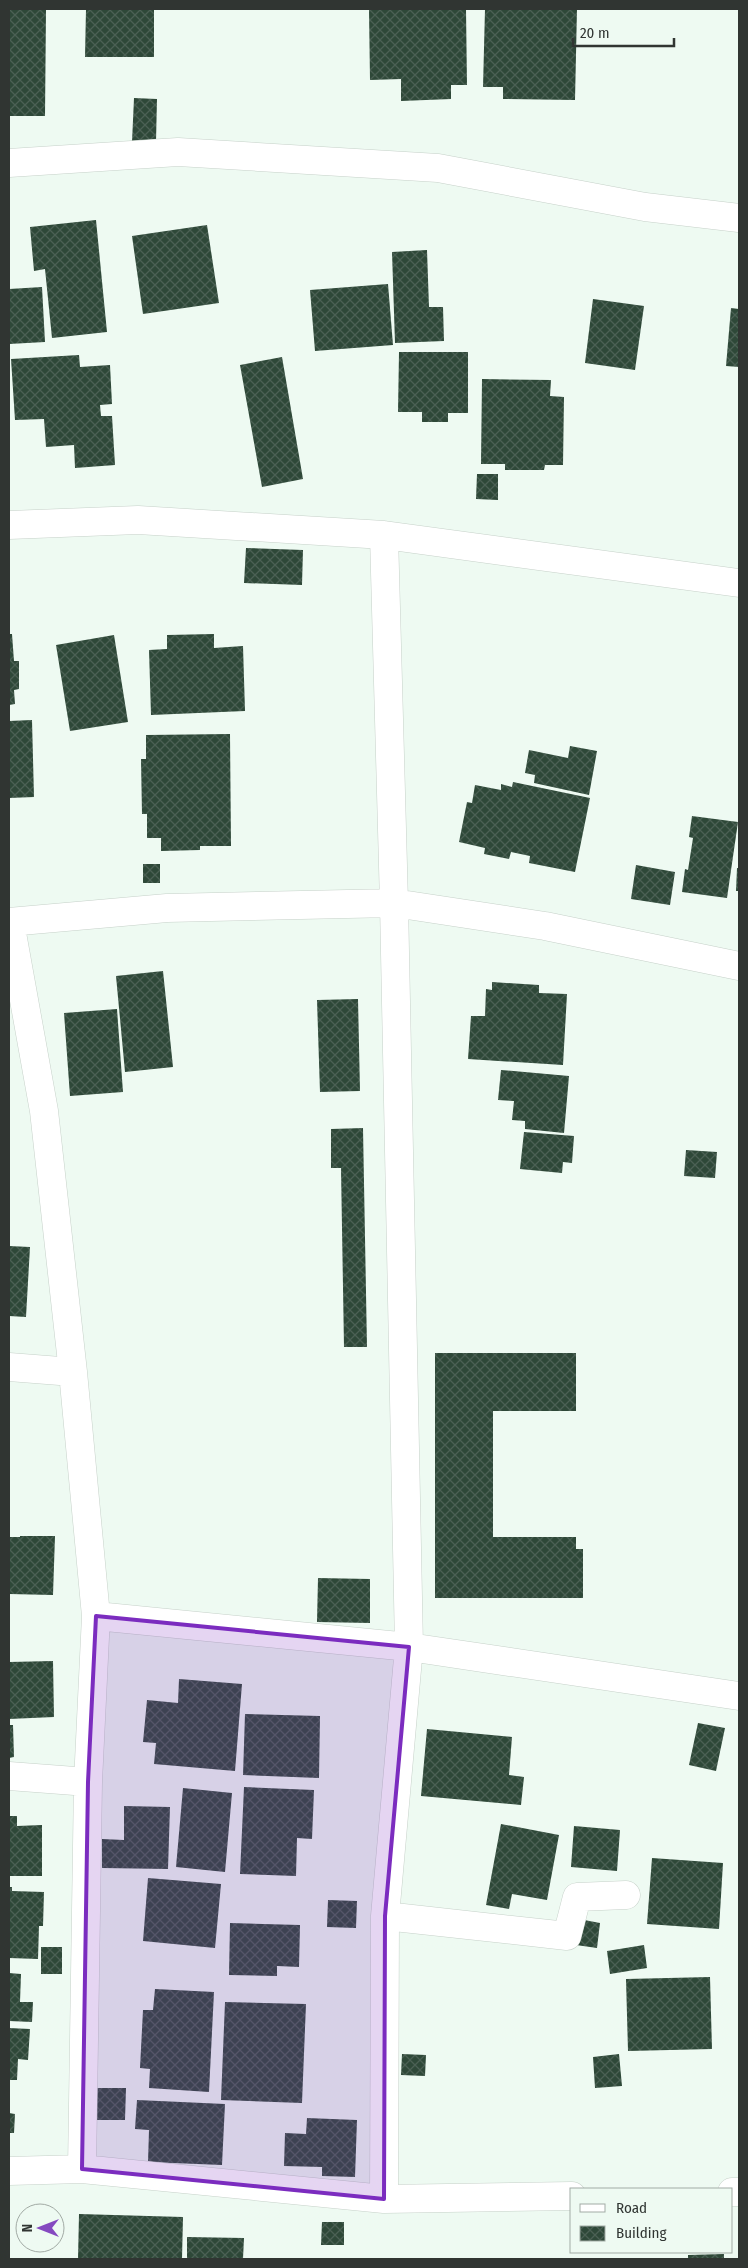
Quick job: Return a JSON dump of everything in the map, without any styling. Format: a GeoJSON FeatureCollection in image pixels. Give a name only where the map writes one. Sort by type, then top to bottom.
{"type":"FeatureCollection","features":[{"type":"Feature","properties":{"kind":"street"},"geometry":{"type":"LineString","coordinates":[[9,163],[178,152],[438,168],[645,207],[739,218]]}},
{"type":"Feature","properties":{"kind":"street"},"geometry":{"type":"LineString","coordinates":[[9,525],[138,520],[384,534],[739,583]]}},
{"type":"Feature","properties":{"kind":"street"},"geometry":{"type":"LineString","coordinates":[[384,534],[394,903],[409,1647],[385,1916],[384,2199]]}},
{"type":"Feature","properties":{"kind":"street"},"geometry":{"type":"LineString","coordinates":[[82,2169],[88,1782],[96,1616],[73,1372],[44,1111],[9,922],[168,908],[394,903],[545,926],[739,966]]}},
{"type":"Feature","properties":{"kind":"street"},"geometry":{"type":"LineString","coordinates":[[9,1367],[73,1372]]}},
{"type":"Feature","properties":{"kind":"street"},"geometry":{"type":"LineString","coordinates":[[96,1616],[409,1647],[739,1696]]}},
{"type":"Feature","properties":{"kind":"street"},"geometry":{"type":"LineString","coordinates":[[9,1776],[88,1782]]}},
{"type":"Feature","properties":{"kind":"street"},"geometry":{"type":"LineString","coordinates":[[385,1916],[567,1936],[578,1897],[626,1895]]}},
{"type":"Feature","properties":{"kind":"street"},"geometry":{"type":"LineString","coordinates":[[9,2171],[82,2169],[384,2199],[570,2196]]}},
{"type":"Feature","properties":{"kind":"highlighted area"},"geometry":{"type":"Polygon","coordinates":[[[96,1616],[409,1647],[385,1916],[384,2199],[82,2169],[88,1782],[96,1616]]]}},
{"type":"Feature","properties":{"kind":"building"},"geometry":{"type":"Polygon","coordinates":[[[9,9],[46,9],[45,116],[9,116],[9,9]]]}},
{"type":"Feature","properties":{"kind":"building"},"geometry":{"type":"Polygon","coordinates":[[[86,9],[154,9],[154,57],[85,57],[86,9]]]}},
{"type":"Feature","properties":{"kind":"building"},"geometry":{"type":"Polygon","coordinates":[[[369,9],[466,9],[467,85],[451,85],[451,99],[401,101],[401,79],[370,80],[369,9]]]}},
{"type":"Feature","properties":{"kind":"building"},"geometry":{"type":"Polygon","coordinates":[[[485,9],[577,9],[575,100],[503,99],[503,87],[483,87],[485,9]]]}},
{"type":"Feature","properties":{"kind":"building"},"geometry":{"type":"Polygon","coordinates":[[[134,98],[157,99],[156,142],[132,142],[134,98]]]}},
{"type":"Feature","properties":{"kind":"building"},"geometry":{"type":"Polygon","coordinates":[[[96,220],[107,332],[52,338],[45,269],[34,271],[30,227],[96,220]]]}},
{"type":"Feature","properties":{"kind":"building"},"geometry":{"type":"Polygon","coordinates":[[[207,225],[219,303],[143,314],[132,236],[207,225]]]}},
{"type":"Feature","properties":{"kind":"building"},"geometry":{"type":"Polygon","coordinates":[[[427,250],[429,307],[443,307],[444,341],[395,343],[392,252],[427,250]]]}},
{"type":"Feature","properties":{"kind":"building"},"geometry":{"type":"Polygon","coordinates":[[[388,284],[393,345],[315,351],[310,290],[388,284]]]}},
{"type":"Feature","properties":{"kind":"building"},"geometry":{"type":"Polygon","coordinates":[[[42,287],[45,342],[9,344],[9,289],[42,287]]]}},
{"type":"Feature","properties":{"kind":"building"},"geometry":{"type":"Polygon","coordinates":[[[593,299],[644,306],[635,370],[585,363],[593,299]]]}},
{"type":"Feature","properties":{"kind":"building"},"geometry":{"type":"Polygon","coordinates":[[[731,308],[739,309],[739,367],[726,366],[731,308]]]}},
{"type":"Feature","properties":{"kind":"building"},"geometry":{"type":"Polygon","coordinates":[[[399,352],[468,352],[468,413],[448,413],[448,422],[422,422],[422,412],[398,412],[399,352]]]}},
{"type":"Feature","properties":{"kind":"building"},"geometry":{"type":"Polygon","coordinates":[[[79,355],[80,367],[110,365],[112,404],[100,405],[101,416],[112,416],[115,465],[75,468],[74,445],[46,447],[44,419],[15,420],[11,359],[79,355]]]}},
{"type":"Feature","properties":{"kind":"building"},"geometry":{"type":"Polygon","coordinates":[[[282,357],[303,479],[262,487],[240,365],[282,357]]]}},
{"type":"Feature","properties":{"kind":"building"},"geometry":{"type":"Polygon","coordinates":[[[482,379],[551,380],[550,396],[564,397],[563,465],[545,465],[544,470],[505,470],[505,464],[481,464],[482,379]]]}},
{"type":"Feature","properties":{"kind":"building"},"geometry":{"type":"Polygon","coordinates":[[[477,474],[498,474],[498,500],[476,499],[477,474]]]}},
{"type":"Feature","properties":{"kind":"building"},"geometry":{"type":"Polygon","coordinates":[[[246,548],[303,550],[302,585],[244,583],[246,548]]]}},
{"type":"Feature","properties":{"kind":"building"},"geometry":{"type":"Polygon","coordinates":[[[9,634],[12,634],[14,661],[19,661],[19,689],[14,690],[15,704],[9,705],[9,634]]]}},
{"type":"Feature","properties":{"kind":"building"},"geometry":{"type":"Polygon","coordinates":[[[214,634],[214,648],[243,646],[245,711],[151,715],[149,650],[167,649],[167,635],[214,634]]]}},
{"type":"Feature","properties":{"kind":"building"},"geometry":{"type":"Polygon","coordinates":[[[114,635],[128,722],[70,731],[56,645],[114,635]]]}},
{"type":"Feature","properties":{"kind":"building"},"geometry":{"type":"Polygon","coordinates":[[[32,720],[34,797],[9,798],[9,721],[32,720]]]}},
{"type":"Feature","properties":{"kind":"building"},"geometry":{"type":"Polygon","coordinates":[[[230,734],[231,846],[200,846],[200,850],[161,851],[161,838],[147,838],[147,814],[142,814],[141,759],[146,759],[146,735],[230,734]]]}},
{"type":"Feature","properties":{"kind":"building"},"geometry":{"type":"Polygon","coordinates":[[[570,746],[597,751],[589,795],[534,783],[535,775],[525,773],[529,750],[568,758],[570,746]]]}},
{"type":"Feature","properties":{"kind":"building"},"geometry":{"type":"Polygon","coordinates":[[[513,782],[590,798],[575,872],[529,863],[530,856],[511,852],[509,859],[484,854],[485,848],[459,842],[467,802],[472,803],[475,785],[501,790],[501,784],[512,787],[513,782]]]}},
{"type":"Feature","properties":{"kind":"building"},"geometry":{"type":"Polygon","coordinates":[[[692,816],[738,822],[727,898],[682,892],[685,869],[688,870],[693,838],[689,837],[692,816]]]}},
{"type":"Feature","properties":{"kind":"building"},"geometry":{"type":"Polygon","coordinates":[[[143,864],[160,864],[160,883],[143,883],[143,864]]]}},
{"type":"Feature","properties":{"kind":"building"},"geometry":{"type":"Polygon","coordinates":[[[636,865],[675,872],[670,905],[631,899],[636,865]]]}},
{"type":"Feature","properties":{"kind":"building"},"geometry":{"type":"Polygon","coordinates":[[[737,868],[739,868],[739,891],[736,891],[737,868]]]}},
{"type":"Feature","properties":{"kind":"building"},"geometry":{"type":"Polygon","coordinates":[[[163,971],[173,1067],[125,1072],[116,976],[163,971]]]}},
{"type":"Feature","properties":{"kind":"building"},"geometry":{"type":"Polygon","coordinates":[[[492,982],[539,985],[539,993],[567,994],[563,1065],[468,1059],[471,1016],[485,1016],[486,989],[492,990],[492,982]]]}},
{"type":"Feature","properties":{"kind":"building"},"geometry":{"type":"Polygon","coordinates":[[[358,999],[360,1091],[320,1092],[317,1000],[358,999]]]}},
{"type":"Feature","properties":{"kind":"building"},"geometry":{"type":"Polygon","coordinates":[[[117,1009],[123,1092],[70,1096],[64,1013],[117,1009]]]}},
{"type":"Feature","properties":{"kind":"building"},"geometry":{"type":"Polygon","coordinates":[[[501,1070],[569,1076],[564,1133],[525,1129],[525,1121],[512,1120],[514,1101],[498,1100],[501,1070]]]}},
{"type":"Feature","properties":{"kind":"building"},"geometry":{"type":"Polygon","coordinates":[[[363,1128],[367,1347],[344,1347],[341,1168],[331,1168],[331,1129],[363,1128]]]}},
{"type":"Feature","properties":{"kind":"building"},"geometry":{"type":"Polygon","coordinates":[[[524,1132],[574,1136],[572,1163],[563,1162],[562,1173],[520,1169],[524,1132]]]}},
{"type":"Feature","properties":{"kind":"building"},"geometry":{"type":"Polygon","coordinates":[[[686,1150],[717,1152],[715,1178],[684,1176],[686,1150]]]}},
{"type":"Feature","properties":{"kind":"building"},"geometry":{"type":"Polygon","coordinates":[[[9,1246],[30,1247],[26,1317],[9,1316],[9,1246]]]}},
{"type":"Feature","properties":{"kind":"building"},"geometry":{"type":"Polygon","coordinates":[[[435,1353],[576,1353],[576,1411],[493,1411],[493,1537],[576,1537],[576,1549],[583,1549],[583,1598],[435,1598],[435,1353]]]}},
{"type":"Feature","properties":{"kind":"building"},"geometry":{"type":"Polygon","coordinates":[[[55,1536],[53,1595],[9,1594],[9,1537],[55,1536]]]}},
{"type":"Feature","properties":{"kind":"building"},"geometry":{"type":"Polygon","coordinates":[[[318,1578],[370,1579],[370,1623],[317,1622],[318,1578]]]}},
{"type":"Feature","properties":{"kind":"building"},"geometry":{"type":"Polygon","coordinates":[[[53,1661],[54,1717],[9,1719],[9,1662],[53,1661]]]}},
{"type":"Feature","properties":{"kind":"building"},"geometry":{"type":"Polygon","coordinates":[[[179,1679],[242,1684],[235,1771],[154,1764],[156,1743],[143,1742],[147,1700],[178,1703],[179,1679]]]}},
{"type":"Feature","properties":{"kind":"building"},"geometry":{"type":"Polygon","coordinates":[[[245,1714],[320,1716],[319,1778],[243,1775],[245,1714]]]}},
{"type":"Feature","properties":{"kind":"building"},"geometry":{"type":"Polygon","coordinates":[[[698,1723],[725,1728],[716,1771],[689,1765],[698,1723]]]}},
{"type":"Feature","properties":{"kind":"building"},"geometry":{"type":"Polygon","coordinates":[[[9,1725],[13,1725],[14,1757],[9,1758],[9,1725]]]}},
{"type":"Feature","properties":{"kind":"building"},"geometry":{"type":"Polygon","coordinates":[[[427,1729],[512,1737],[509,1775],[524,1777],[521,1805],[421,1796],[427,1729]]]}},
{"type":"Feature","properties":{"kind":"building"},"geometry":{"type":"Polygon","coordinates":[[[244,1787],[314,1790],[312,1839],[297,1838],[296,1876],[240,1874],[244,1787]]]}},
{"type":"Feature","properties":{"kind":"building"},"geometry":{"type":"Polygon","coordinates":[[[183,1788],[232,1793],[225,1872],[176,1867],[183,1788]]]}},
{"type":"Feature","properties":{"kind":"building"},"geometry":{"type":"Polygon","coordinates":[[[124,1806],[170,1807],[168,1869],[102,1868],[102,1839],[124,1840],[124,1806]]]}},
{"type":"Feature","properties":{"kind":"building"},"geometry":{"type":"Polygon","coordinates":[[[9,1816],[17,1816],[17,1826],[42,1825],[42,1876],[9,1876],[9,1816]]]}},
{"type":"Feature","properties":{"kind":"building"},"geometry":{"type":"Polygon","coordinates":[[[501,1824],[559,1835],[547,1900],[512,1894],[509,1909],[486,1905],[501,1824]]]}},
{"type":"Feature","properties":{"kind":"building"},"geometry":{"type":"Polygon","coordinates":[[[574,1826],[620,1830],[617,1871],[571,1867],[574,1826]]]}},
{"type":"Feature","properties":{"kind":"building"},"geometry":{"type":"Polygon","coordinates":[[[652,1858],[723,1863],[719,1929],[647,1924],[652,1858]]]}},
{"type":"Feature","properties":{"kind":"building"},"geometry":{"type":"Polygon","coordinates":[[[148,1878],[221,1884],[215,1948],[143,1941],[148,1878]]]}},
{"type":"Feature","properties":{"kind":"building"},"geometry":{"type":"Polygon","coordinates":[[[9,1887],[12,1887],[12,1891],[44,1892],[43,1926],[39,1926],[38,1959],[9,1958],[9,1887]]]}},
{"type":"Feature","properties":{"kind":"building"},"geometry":{"type":"Polygon","coordinates":[[[328,1900],[357,1901],[356,1928],[327,1927],[328,1900]]]}},
{"type":"Feature","properties":{"kind":"building"},"geometry":{"type":"Polygon","coordinates":[[[579,1919],[600,1923],[597,1948],[576,1945],[579,1919]]]}},
{"type":"Feature","properties":{"kind":"building"},"geometry":{"type":"Polygon","coordinates":[[[230,1923],[300,1925],[299,1967],[277,1966],[277,1976],[229,1975],[230,1923]]]}},
{"type":"Feature","properties":{"kind":"building"},"geometry":{"type":"Polygon","coordinates":[[[644,1945],[647,1968],[610,1974],[607,1951],[644,1945]]]}},
{"type":"Feature","properties":{"kind":"building"},"geometry":{"type":"Polygon","coordinates":[[[41,1947],[62,1947],[62,1974],[41,1974],[41,1947]]]}},
{"type":"Feature","properties":{"kind":"building"},"geometry":{"type":"Polygon","coordinates":[[[9,1973],[21,1974],[20,2002],[33,2002],[32,2022],[9,2021],[9,1973]]]}},
{"type":"Feature","properties":{"kind":"building"},"geometry":{"type":"Polygon","coordinates":[[[710,1977],[712,2049],[628,2051],[626,1979],[710,1977]]]}},
{"type":"Feature","properties":{"kind":"building"},"geometry":{"type":"Polygon","coordinates":[[[155,1989],[214,1992],[209,2092],[149,2088],[150,2069],[140,2068],[143,2010],[153,2010],[155,1989]]]}},
{"type":"Feature","properties":{"kind":"building"},"geometry":{"type":"Polygon","coordinates":[[[225,2002],[306,2004],[302,2103],[221,2100],[225,2002]]]}},
{"type":"Feature","properties":{"kind":"building"},"geometry":{"type":"Polygon","coordinates":[[[9,2028],[30,2029],[28,2060],[18,2059],[17,2080],[9,2080],[9,2028]]]}},
{"type":"Feature","properties":{"kind":"building"},"geometry":{"type":"Polygon","coordinates":[[[402,2054],[426,2055],[425,2076],[401,2075],[402,2054]]]}},
{"type":"Feature","properties":{"kind":"building"},"geometry":{"type":"Polygon","coordinates":[[[619,2054],[622,2086],[595,2088],[593,2057],[619,2054]]]}},
{"type":"Feature","properties":{"kind":"building"},"geometry":{"type":"Polygon","coordinates":[[[94,2088],[126,2088],[125,2120],[94,2120],[94,2088]]]}},
{"type":"Feature","properties":{"kind":"building"},"geometry":{"type":"Polygon","coordinates":[[[137,2100],[225,2104],[222,2165],[148,2162],[149,2130],[135,2129],[137,2100]]]}},
{"type":"Feature","properties":{"kind":"building"},"geometry":{"type":"Polygon","coordinates":[[[9,2113],[15,2114],[14,2133],[9,2133],[9,2113]]]}},
{"type":"Feature","properties":{"kind":"building"},"geometry":{"type":"Polygon","coordinates":[[[307,2118],[357,2120],[355,2177],[322,2176],[322,2167],[284,2166],[285,2133],[306,2134],[307,2118]]]}},
{"type":"Feature","properties":{"kind":"building"},"geometry":{"type":"Polygon","coordinates":[[[79,2214],[183,2217],[182,2259],[78,2259],[79,2214]]]}},
{"type":"Feature","properties":{"kind":"building"},"geometry":{"type":"Polygon","coordinates":[[[322,2222],[344,2222],[344,2245],[321,2245],[322,2222]]]}},
{"type":"Feature","properties":{"kind":"building"},"geometry":{"type":"Polygon","coordinates":[[[187,2237],[244,2238],[243,2259],[187,2259],[187,2237]]]}},
{"type":"Feature","properties":{"kind":"building"},"geometry":{"type":"Polygon","coordinates":[[[724,2254],[724,2259],[688,2259],[688,2255],[724,2254]]]}}]}
